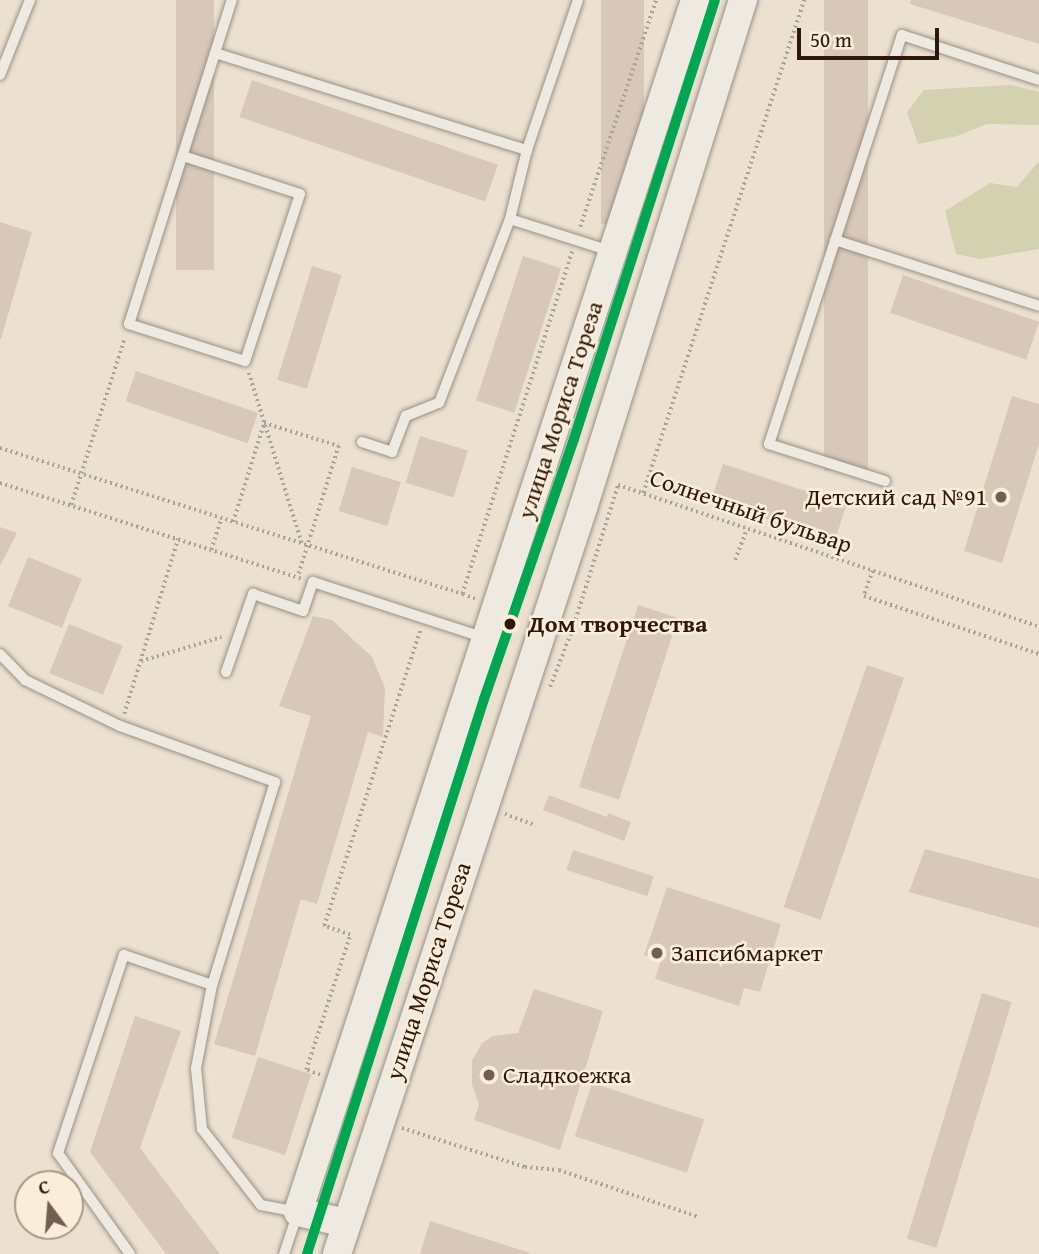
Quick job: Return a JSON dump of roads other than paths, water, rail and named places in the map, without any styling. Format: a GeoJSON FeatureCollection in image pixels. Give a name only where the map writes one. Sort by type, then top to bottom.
{"type":"FeatureCollection","features":[{"type":"Feature","properties":{"kind":"street","name":"улица Мориса Тореза"},"geometry":{"type":"LineString","coordinates":[[298,1212],[695,0]]}},
{"type":"Feature","properties":{"kind":"street","name":"улица Мориса Тореза"},"geometry":{"type":"LineString","coordinates":[[337,1254],[583,508],[743,0]]}},
{"type":"Feature","properties":{"kind":"street"},"geometry":{"type":"LineString","coordinates":[[298,1212],[346,1223]]}},
{"type":"Feature","properties":{"kind":"lane"},"geometry":{"type":"LineString","coordinates":[[0,75],[30,0]]}},
{"type":"Feature","properties":{"kind":"lane"},"geometry":{"type":"LineString","coordinates":[[184,156],[300,194],[246,361],[129,324],[232,0]]}},
{"type":"Feature","properties":{"kind":"lane"},"geometry":{"type":"LineString","coordinates":[[362,442],[392,452],[406,416],[439,403],[510,219],[527,150],[578,0]]}},
{"type":"Feature","properties":{"kind":"lane"},"geometry":{"type":"LineString","coordinates":[[885,481],[769,444],[902,35],[1039,80]]}},
{"type":"Feature","properties":{"kind":"lane"},"geometry":{"type":"LineString","coordinates":[[215,53],[527,150]]}},
{"type":"Feature","properties":{"kind":"lane"},"geometry":{"type":"LineString","coordinates":[[510,219],[612,252]]}},
{"type":"Feature","properties":{"kind":"lane"},"geometry":{"type":"LineString","coordinates":[[835,240],[1039,306]]}},
{"type":"Feature","properties":{"kind":"lane"},"geometry":{"type":"LineString","coordinates":[[226,672],[253,594],[303,611],[313,582],[485,638]]}},
{"type":"Feature","properties":{"kind":"lane"},"geometry":{"type":"LineString","coordinates":[[0,654],[25,680],[120,726],[275,782],[212,985],[196,1068],[202,1129],[261,1205],[298,1212],[284,1254]]}},
{"type":"Feature","properties":{"kind":"lane"},"geometry":{"type":"LineString","coordinates":[[130,1254],[58,1153],[124,955],[212,985]]}},
{"type":"Feature","properties":{"kind":"place","name":"Детский сад №91"},"geometry":{"type":"Point","coordinates":[1001,497]}},
{"type":"Feature","properties":{"kind":"place","name":"Дом творчества"},"geometry":{"type":"Point","coordinates":[510,624]}},
{"type":"Feature","properties":{"kind":"place","name":"Запсибмаркет"},"geometry":{"type":"Point","coordinates":[657,953]}},
{"type":"Feature","properties":{"kind":"place","name":"Сладкоежка"},"geometry":{"type":"Point","coordinates":[489,1075]}}]}
